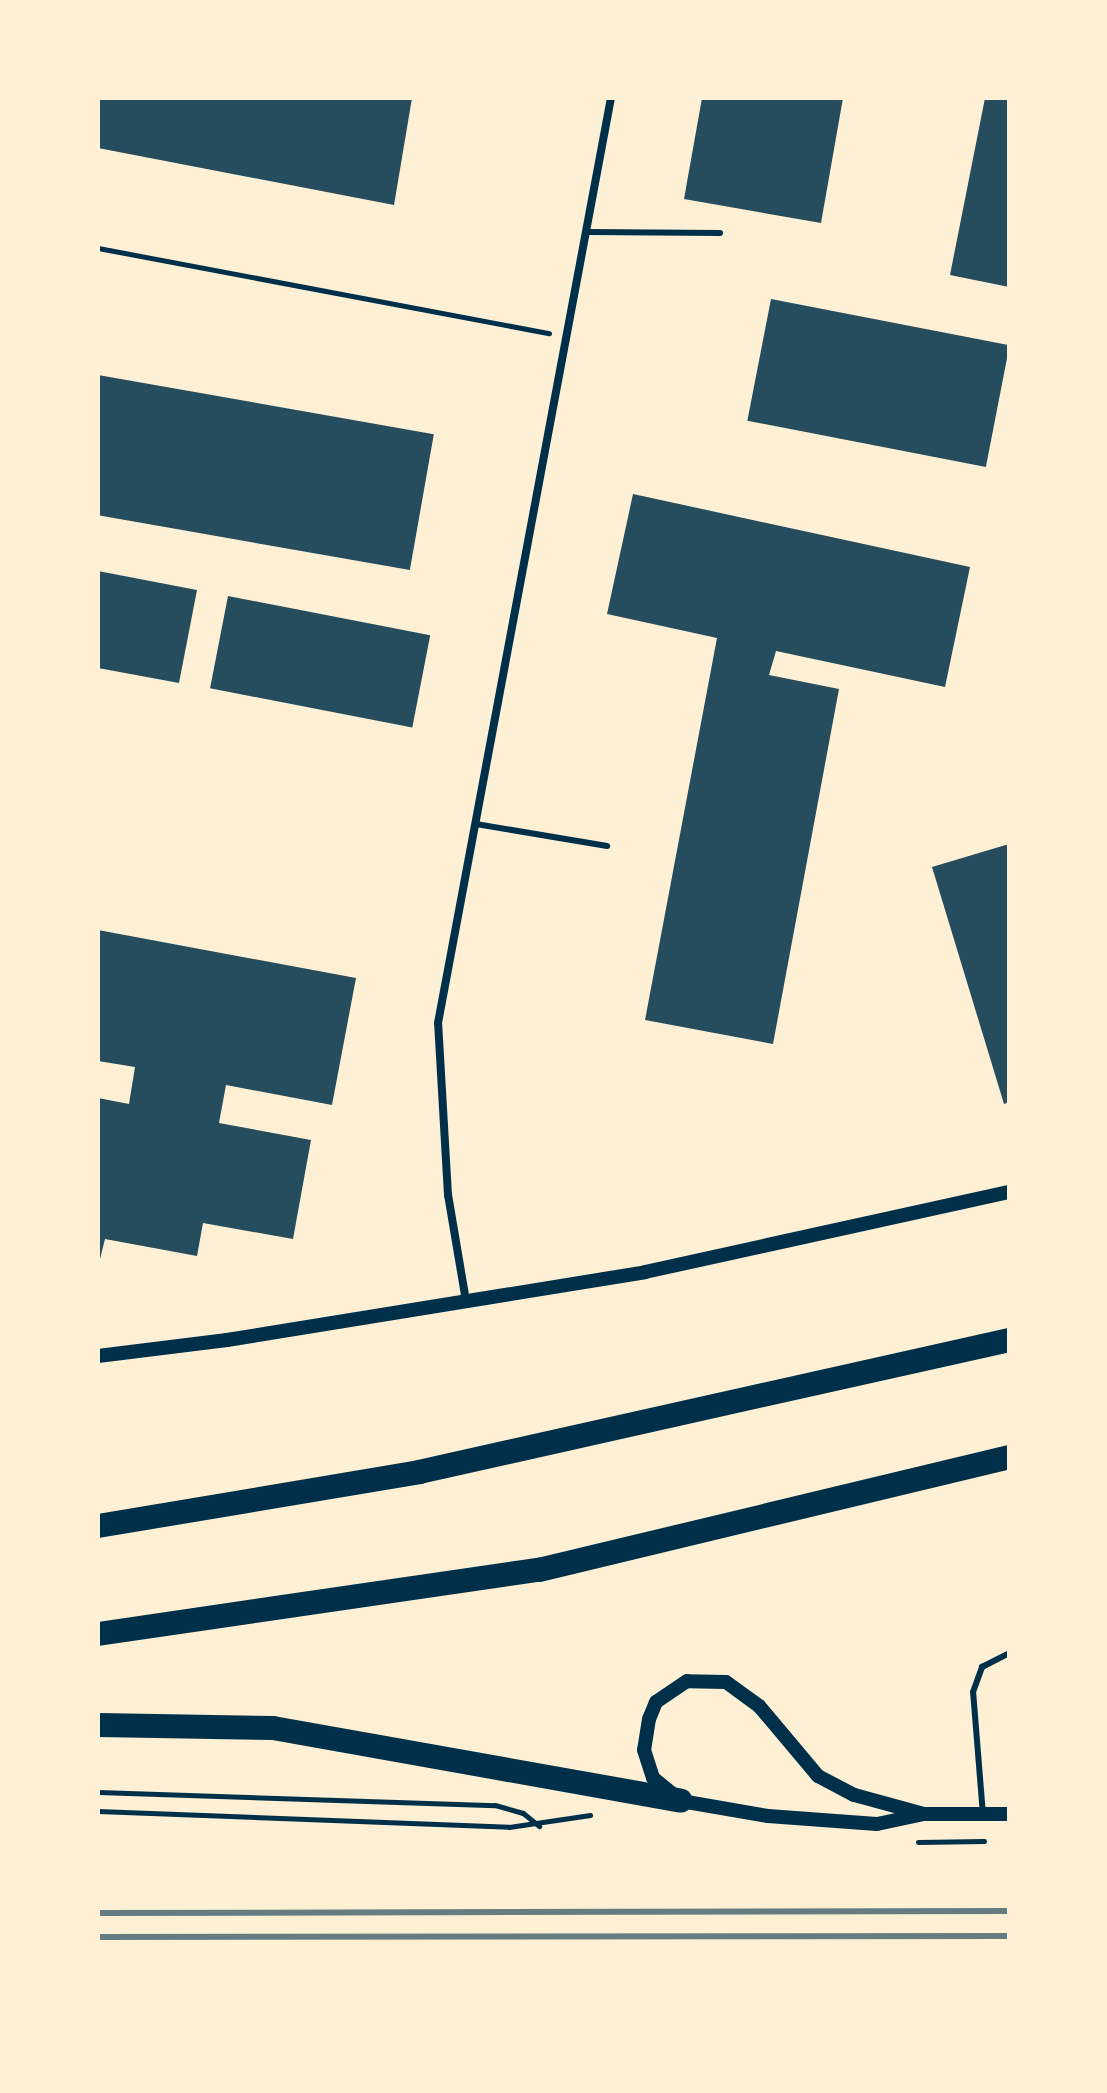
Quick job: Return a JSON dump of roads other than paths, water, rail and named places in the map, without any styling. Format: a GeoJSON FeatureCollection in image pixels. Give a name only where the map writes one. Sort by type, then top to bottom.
{"type":"FeatureCollection","features":[{"type":"Feature","properties":{"kind":"highway"},"geometry":{"type":"LineString","coordinates":[[98,1526],[419,1472],[1009,1340]]}},
{"type":"Feature","properties":{"kind":"highway"},"geometry":{"type":"LineString","coordinates":[[98,1634],[539,1570],[1009,1457]]}},
{"type":"Feature","properties":{"kind":"highway"},"geometry":{"type":"LineString","coordinates":[[98,1725],[289,1730],[681,1801]]}},
{"type":"Feature","properties":{"kind":"street"},"geometry":{"type":"LineString","coordinates":[[466,1301],[448,1195],[438,1023],[569,336],[611,98]]}},
{"type":"Feature","properties":{"kind":"street"},"geometry":{"type":"LineString","coordinates":[[98,1356],[466,1301],[777,1246],[1009,1192]]}},
{"type":"Feature","properties":{"kind":"street"},"geometry":{"type":"LineString","coordinates":[[924,1814],[854,1795],[818,1776],[744,1692],[707,1678],[669,1690],[656,1702],[645,1732],[653,1778],[681,1801],[768,1816],[877,1824],[924,1814],[1009,1814]]}},
{"type":"Feature","properties":{"kind":"lane"},"geometry":{"type":"LineString","coordinates":[[587,232],[720,233]]}},
{"type":"Feature","properties":{"kind":"lane"},"geometry":{"type":"LineString","coordinates":[[476,824],[607,846]]}},
{"type":"Feature","properties":{"kind":"lane"},"geometry":{"type":"LineString","coordinates":[[983,1815],[973,1692],[982,1667],[1009,1653]]}},
{"type":"Feature","properties":{"kind":"railway"},"geometry":{"type":"LineString","coordinates":[[98,1913],[1009,1911]]}},
{"type":"Feature","properties":{"kind":"railway"},"geometry":{"type":"LineString","coordinates":[[98,1937],[1009,1936]]}}]}
